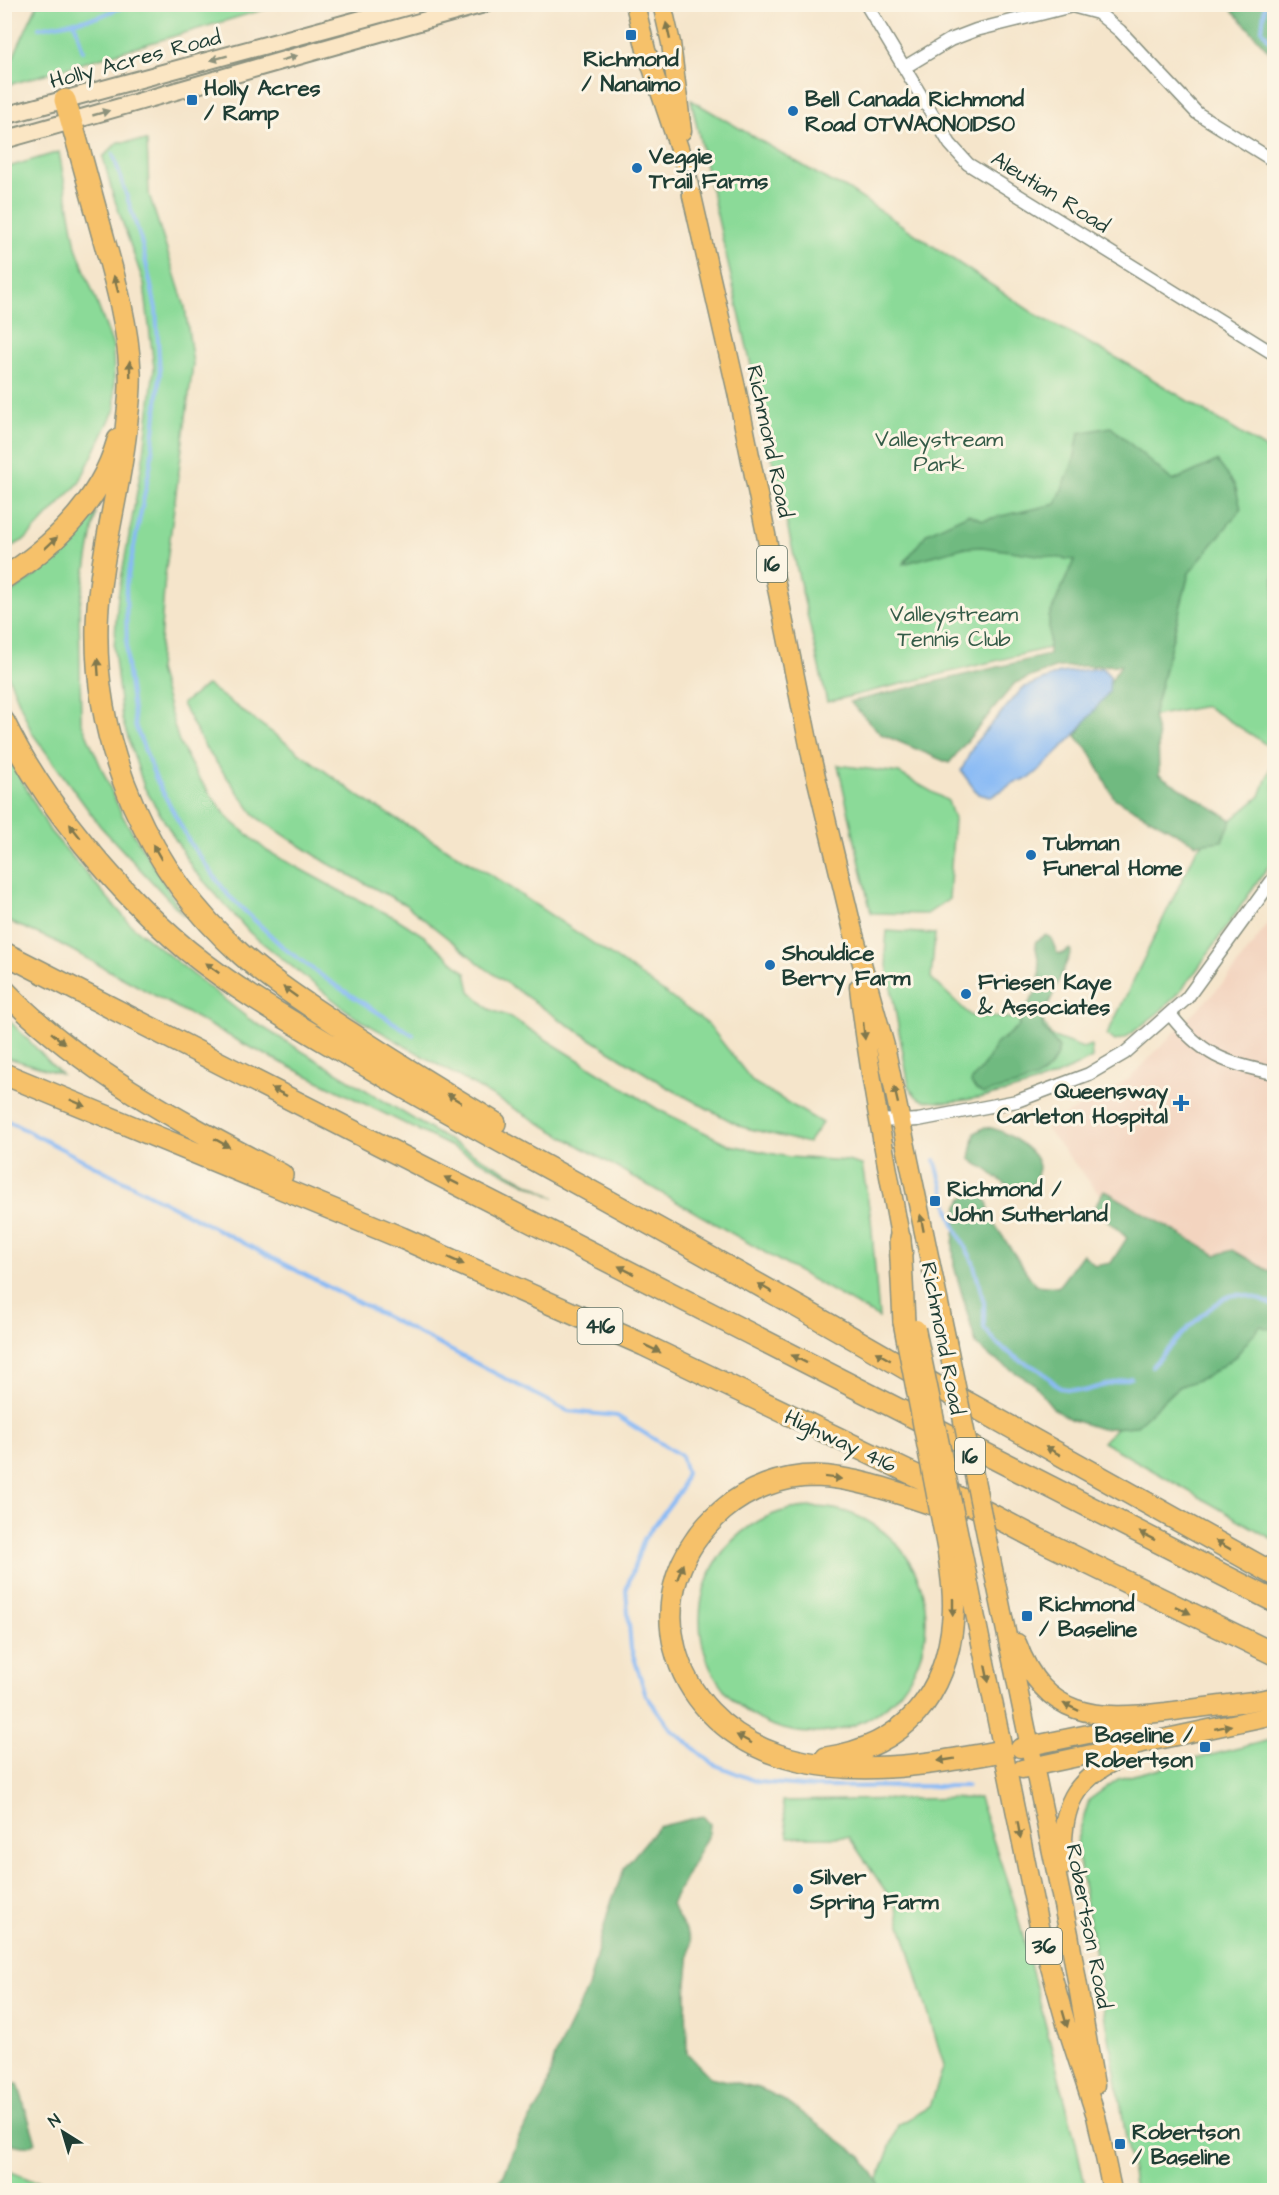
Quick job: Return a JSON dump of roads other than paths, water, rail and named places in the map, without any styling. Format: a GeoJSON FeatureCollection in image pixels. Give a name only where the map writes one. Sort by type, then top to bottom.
{"type":"FeatureCollection","features":[{"type":"Feature","properties":{"kind":"highway"},"geometry":{"type":"LineString","coordinates":[[65,100],[126,324],[131,377],[121,474],[107,544],[99,602],[99,675],[106,723],[117,766],[135,809],[171,875],[198,910],[227,941],[298,999],[700,1250]]}},
{"type":"Feature","properties":{"kind":"highway"},"geometry":{"type":"LineString","coordinates":[[4,578],[51,543],[78,515],[116,446],[130,397]]}},
{"type":"Feature","properties":{"kind":"highway"},"geometry":{"type":"LineString","coordinates":[[4,722],[44,791],[128,893],[187,950],[255,1000],[368,1067],[700,1250],[943,1390],[1275,1574]]}},
{"type":"Feature","properties":{"kind":"highway"},"geometry":{"type":"LineString","coordinates":[[4,953],[1275,1600]]}},
{"type":"Feature","properties":{"kind":"highway"},"geometry":{"type":"LineString","coordinates":[[9,995],[24,1011],[77,1054],[138,1095],[227,1146],[402,1238]]}},
{"type":"Feature","properties":{"kind":"highway"},"geometry":{"type":"LineString","coordinates":[[4,1074],[402,1238]]}},
{"type":"Feature","properties":{"kind":"highway","name":"Highway 416"},"geometry":{"type":"LineString","coordinates":[[402,1238],[644,1345],[921,1478],[1036,1538],[1275,1654]]}},
{"type":"Feature","properties":{"kind":"highway"},"geometry":{"type":"LineString","coordinates":[[799,1760],[841,1756],[870,1746],[896,1732],[909,1722],[930,1696],[939,1681],[949,1648],[956,1552],[910,1325],[900,1239]]}},
{"type":"Feature","properties":{"kind":"highway"},"geometry":{"type":"LineString","coordinates":[[1003,1751],[900,1767],[847,1767],[799,1760],[765,1750],[721,1724],[699,1700],[683,1673],[676,1656],[672,1620],[675,1585],[694,1541],[715,1517],[741,1497],[768,1484],[798,1478],[822,1477],[869,1486],[1036,1538]]}},
{"type":"Feature","properties":{"kind":"main road","name":"Holly Acres Road"},"geometry":{"type":"LineString","coordinates":[[4,116],[417,4]]}},
{"type":"Feature","properties":{"kind":"main road","name":"Holly Acres Road"},"geometry":{"type":"LineString","coordinates":[[4,140],[484,4]]}},
{"type":"Feature","properties":{"kind":"main road","name":"Richmond Road"},"geometry":{"type":"LineString","coordinates":[[662,4],[670,43],[692,196],[737,392],[812,760],[902,1121],[1030,1746]]}},
{"type":"Feature","properties":{"kind":"main road","name":"Richmond Road"},"geometry":{"type":"LineString","coordinates":[[634,8],[687,172]]}},
{"type":"Feature","properties":{"kind":"main road","name":"Richmond Road"},"geometry":{"type":"LineString","coordinates":[[853,931],[866,1051],[900,1239]]}},
{"type":"Feature","properties":{"kind":"main road"},"geometry":{"type":"LineString","coordinates":[[956,1552],[1003,1751],[1275,1697]]}},
{"type":"Feature","properties":{"kind":"main road"},"geometry":{"type":"LineString","coordinates":[[997,1591],[1029,1672],[1046,1691],[1068,1706],[1090,1714],[1116,1716],[1253,1701]]}},
{"type":"Feature","properties":{"kind":"main road"},"geometry":{"type":"LineString","coordinates":[[1008,1772],[1275,1715]]}},
{"type":"Feature","properties":{"kind":"main road"},"geometry":{"type":"LineString","coordinates":[[1069,1934],[1062,1833],[1070,1803],[1082,1785],[1100,1768],[1119,1758],[1171,1738]]}},
{"type":"Feature","properties":{"kind":"main road","name":"Robertson Road"},"geometry":{"type":"LineString","coordinates":[[1030,1746],[1069,1934],[1094,2076],[1096,2116]]}},
{"type":"Feature","properties":{"kind":"main road","name":"Robertson Road"},"geometry":{"type":"LineString","coordinates":[[1003,1751],[1040,1931],[1066,2024],[1096,2116],[1112,2190]]}},
{"type":"Feature","properties":{"kind":"street","name":"Aleutian Road"},"geometry":{"type":"LineString","coordinates":[[866,4],[950,144],[968,164],[1275,354]]}},
{"type":"Feature","properties":{"kind":"street"},"geometry":{"type":"LineString","coordinates":[[905,67],[950,40],[976,30],[1072,6],[1098,14],[1120,31],[1197,113],[1275,161]]}},
{"type":"Feature","properties":{"kind":"street"},"geometry":{"type":"LineString","coordinates":[[880,1120],[902,1121],[1017,1101],[1089,1074],[1125,1053],[1187,998],[1275,878]]}},
{"type":"Feature","properties":{"kind":"street"},"geometry":{"type":"LineString","coordinates":[[1170,1014],[1183,1031],[1211,1054],[1234,1065],[1275,1073]]}},
{"type":"Feature","properties":{"kind":"water"},"geometry":{"type":"Polygon","coordinates":[[[1102,668],[1110,676],[1109,692],[1077,732],[1042,768],[1030,778],[1015,782],[991,797],[978,794],[961,771],[975,743],[1023,688],[1060,673],[1102,668]]]}},
{"type":"Feature","properties":{"kind":"waterway"},"geometry":{"type":"LineString","coordinates":[[39,28],[98,17],[130,4]]}},
{"type":"Feature","properties":{"kind":"waterway"},"geometry":{"type":"LineString","coordinates":[[1265,4],[1262,30],[1274,46]]}},
{"type":"Feature","properties":{"kind":"waterway"},"geometry":{"type":"LineString","coordinates":[[74,21],[83,51]]}},
{"type":"Feature","properties":{"kind":"waterway"},"geometry":{"type":"LineString","coordinates":[[113,154],[141,240],[156,309],[160,374],[151,462],[126,586],[127,665],[135,725],[156,779],[190,843],[228,895],[285,949],[332,983],[413,1035]]}},
{"type":"Feature","properties":{"kind":"waterway"},"geometry":{"type":"LineString","coordinates":[[4,1119],[568,1411],[617,1416],[681,1456],[686,1473],[680,1491],[644,1539],[626,1590],[631,1648],[646,1695],[671,1729],[713,1764],[758,1782],[814,1787],[967,1786]]}},
{"type":"Feature","properties":{"kind":"waterway"},"geometry":{"type":"LineString","coordinates":[[935,1160],[953,1223],[973,1262],[984,1303],[984,1328],[997,1344],[1018,1359],[1040,1370],[1060,1388],[1084,1391],[1131,1378]]}},
{"type":"Feature","properties":{"kind":"waterway"},"geometry":{"type":"LineString","coordinates":[[1152,1366],[1191,1325],[1225,1298],[1244,1295],[1274,1306]]}},
{"type":"Feature","properties":{"kind":"place","name":"Richmond / Nanaimo"},"geometry":{"type":"Point","coordinates":[631,35]}},
{"type":"Feature","properties":{"kind":"place","name":"Holly Acres / Ramp"},"geometry":{"type":"Point","coordinates":[192,100]}},
{"type":"Feature","properties":{"kind":"place","name":"Bell Canada Richmond Road OTWAON01DS0"},"geometry":{"type":"Point","coordinates":[793,111]}},
{"type":"Feature","properties":{"kind":"place","name":"Veggie Trail Farms"},"geometry":{"type":"Point","coordinates":[637,168]}},
{"type":"Feature","properties":{"kind":"place","name":"Tubman Funeral Home"},"geometry":{"type":"Point","coordinates":[1031,855]}},
{"type":"Feature","properties":{"kind":"place","name":"Shouldice Berry Farm"},"geometry":{"type":"Point","coordinates":[770,965]}},
{"type":"Feature","properties":{"kind":"place","name":"Friesen Kaye & Associates"},"geometry":{"type":"Point","coordinates":[966,994]}},
{"type":"Feature","properties":{"kind":"place","name":"Queensway Carleton Hospital"},"geometry":{"type":"Point","coordinates":[1181,1103]}},
{"type":"Feature","properties":{"kind":"place","name":"Richmond / John Sutherland"},"geometry":{"type":"Point","coordinates":[935,1201]}},
{"type":"Feature","properties":{"kind":"place","name":"Richmond / Baseline"},"geometry":{"type":"Point","coordinates":[1027,1616]}},
{"type":"Feature","properties":{"kind":"place","name":"Baseline / Robertson"},"geometry":{"type":"Point","coordinates":[1205,1747]}},
{"type":"Feature","properties":{"kind":"place","name":"Silver Spring Farm"},"geometry":{"type":"Point","coordinates":[798,1889]}},
{"type":"Feature","properties":{"kind":"place","name":"Robertson / Baseline"},"geometry":{"type":"Point","coordinates":[1120,2144]}},
{"type":"Feature","properties":{"kind":"park label","name":"Valleystream Park"},"geometry":{"type":"Point","coordinates":[939,450]}},
{"type":"Feature","properties":{"kind":"park label","name":"Valleystream Tennis Club"},"geometry":{"type":"Point","coordinates":[954,626]}}]}
